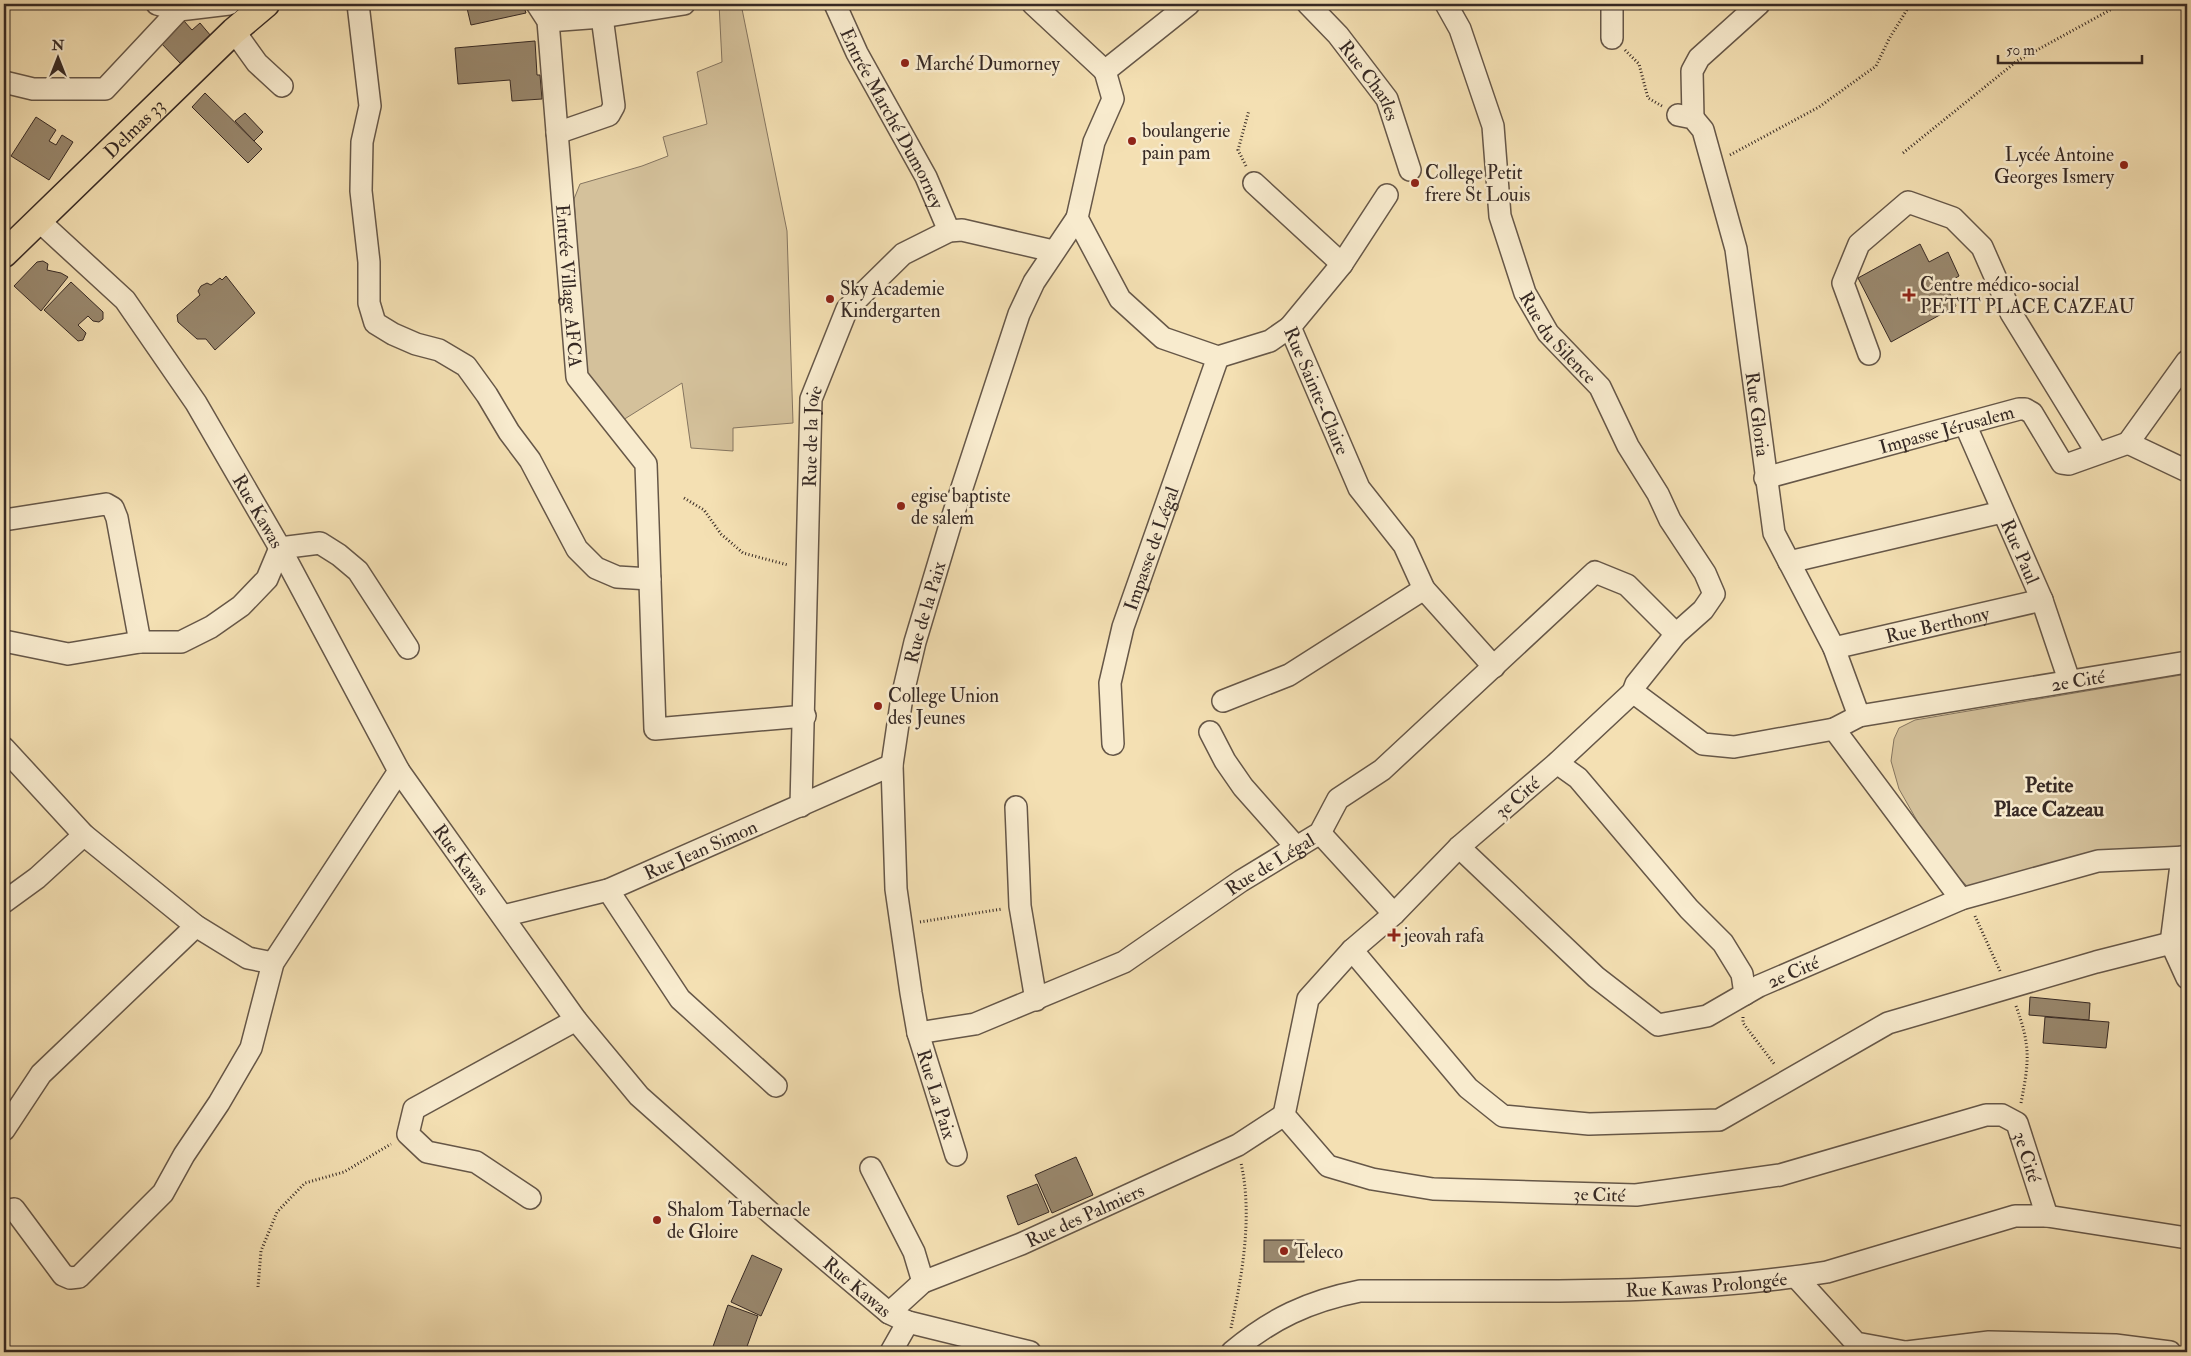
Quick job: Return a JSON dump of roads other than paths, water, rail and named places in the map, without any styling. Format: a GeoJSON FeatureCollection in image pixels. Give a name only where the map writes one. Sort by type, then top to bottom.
{"type":"FeatureCollection","features":[{"type":"Feature","properties":{"kind":"main road","name":"Delmas 33"},"geometry":{"type":"LineString","coordinates":[[9,242],[38,220],[234,30],[266,4]]}},
{"type":"Feature","properties":{"kind":"street"},"geometry":{"type":"LineString","coordinates":[[157,4],[179,10],[228,4]]}},
{"type":"Feature","properties":{"kind":"street"},"geometry":{"type":"LineString","coordinates":[[358,4],[370,106],[362,142],[361,191],[369,262],[369,303],[375,323],[401,338],[438,350],[466,366],[530,460],[577,549],[596,568],[617,577],[650,579]]}},
{"type":"Feature","properties":{"kind":"street"},"geometry":{"type":"LineString","coordinates":[[542,12],[602,16],[684,4]]}},
{"type":"Feature","properties":{"kind":"street","name":"Entrée Marché Dumorney"},"geometry":{"type":"LineString","coordinates":[[835,4],[857,53],[926,177],[949,231]]}},
{"type":"Feature","properties":{"kind":"street"},"geometry":{"type":"LineString","coordinates":[[1033,4],[1105,71],[1112,100],[1094,142],[1077,218],[1120,299],[1163,338],[1218,357]]}},
{"type":"Feature","properties":{"kind":"street"},"geometry":{"type":"LineString","coordinates":[[1105,71],[1189,4]]}},
{"type":"Feature","properties":{"kind":"street","name":"Rue Charles"},"geometry":{"type":"LineString","coordinates":[[1308,4],[1338,35],[1387,98],[1410,170]]}},
{"type":"Feature","properties":{"kind":"street","name":"Rue du Silence"},"geometry":{"type":"LineString","coordinates":[[1446,4],[1460,29],[1493,126],[1500,216],[1525,293],[1548,332],[1600,387],[1628,446],[1658,494],[1670,520],[1705,572],[1714,594],[1703,610],[1676,634]]}},
{"type":"Feature","properties":{"kind":"street"},"geometry":{"type":"LineString","coordinates":[[1612,4],[1612,38]]}},
{"type":"Feature","properties":{"kind":"street","name":"Rue Gloria"},"geometry":{"type":"LineString","coordinates":[[1759,4],[1699,58],[1692,71],[1685,117],[1703,130],[1736,249],[1765,478],[1774,534],[1834,648],[1859,716]]}},
{"type":"Feature","properties":{"kind":"street"},"geometry":{"type":"LineString","coordinates":[[4,82],[33,89],[105,89],[179,10]]}},
{"type":"Feature","properties":{"kind":"street","name":"Entrée Village AFCA"},"geometry":{"type":"LineString","coordinates":[[542,12],[557,133],[577,377],[646,464],[655,729],[805,716]]}},
{"type":"Feature","properties":{"kind":"street"},"geometry":{"type":"LineString","coordinates":[[557,133],[609,115],[614,106],[602,16]]}},
{"type":"Feature","properties":{"kind":"street"},"geometry":{"type":"LineString","coordinates":[[234,30],[257,63],[282,86]]}},
{"type":"Feature","properties":{"kind":"street"},"geometry":{"type":"LineString","coordinates":[[1254,183],[1342,264]]}},
{"type":"Feature","properties":{"kind":"street"},"geometry":{"type":"LineString","coordinates":[[1290,327],[1342,264],[1387,195]]}},
{"type":"Feature","properties":{"kind":"street"},"geometry":{"type":"LineString","coordinates":[[1869,354],[1843,283],[1859,244],[1908,202],[1953,218],[1982,247],[2011,313],[2097,453]]}},
{"type":"Feature","properties":{"kind":"street","name":"Rue de la Paix"},"geometry":{"type":"LineString","coordinates":[[918,1033],[901,925],[894,856],[892,765],[902,697],[915,642],[954,512],[1019,314],[1034,282],[1077,218]]}},
{"type":"Feature","properties":{"kind":"street","name":"Rue Kawas"},"geometry":{"type":"LineString","coordinates":[[38,220],[125,300],[196,403],[280,548],[399,771],[576,1020],[639,1096],[774,1216],[889,1313],[908,1322],[1030,1352]]}},
{"type":"Feature","properties":{"kind":"street"},"geometry":{"type":"LineString","coordinates":[[949,231],[962,230],[1053,252]]}},
{"type":"Feature","properties":{"kind":"street","name":"Rue de la Joie"},"geometry":{"type":"LineString","coordinates":[[802,806],[812,399],[847,309],[903,254],[949,231]]}},
{"type":"Feature","properties":{"kind":"street","name":"Rue Sainte-Claire"},"geometry":{"type":"LineString","coordinates":[[1218,357],[1270,341],[1290,327],[1359,488],[1404,545],[1424,589],[1494,667]]}},
{"type":"Feature","properties":{"kind":"street","name":"Impasse de Légal"},"geometry":{"type":"LineString","coordinates":[[1112,744],[1110,683],[1124,627],[1218,357]]}},
{"type":"Feature","properties":{"kind":"street"},"geometry":{"type":"LineString","coordinates":[[2187,361],[2128,444],[2187,471]]}},
{"type":"Feature","properties":{"kind":"street","name":"Impasse Jérusalem"},"geometry":{"type":"LineString","coordinates":[[1765,478],[2025,408],[2032,413],[2062,463],[2069,464],[2128,444]]}},
{"type":"Feature","properties":{"kind":"street","name":"Rue Paul"},"geometry":{"type":"LineString","coordinates":[[1965,424],[2042,600],[2070,680]]}},
{"type":"Feature","properties":{"kind":"street"},"geometry":{"type":"LineString","coordinates":[[4,520],[106,504],[113,508],[117,518],[140,642]]}},
{"type":"Feature","properties":{"kind":"street"},"geometry":{"type":"LineString","coordinates":[[1789,562],[2002,512]]}},
{"type":"Feature","properties":{"kind":"street"},"geometry":{"type":"LineString","coordinates":[[4,641],[68,654],[140,642],[180,642],[212,627],[241,606],[267,579],[280,548],[320,543],[339,555],[358,571],[408,648]]}},
{"type":"Feature","properties":{"kind":"street","name":"Rue de Légal"},"geometry":{"type":"LineString","coordinates":[[918,1033],[975,1024],[1124,962],[1241,881],[1320,833],[1338,799],[1382,770],[1595,572],[1627,585],[1676,634]]}},
{"type":"Feature","properties":{"kind":"street"},"geometry":{"type":"LineString","coordinates":[[1223,701],[1289,675],[1424,589]]}},
{"type":"Feature","properties":{"kind":"street","name":"Rue Berthony"},"geometry":{"type":"LineString","coordinates":[[1834,648],[2042,600]]}},
{"type":"Feature","properties":{"kind":"street","name":"3e Cité"},"geometry":{"type":"LineString","coordinates":[[1676,634],[1635,688],[1557,763],[1459,847],[1394,914],[1352,950],[1308,999],[1284,1115],[1328,1166],[1372,1179],[1433,1189],[1636,1195],[1780,1175],[1986,1115],[2002,1115],[2017,1123],[2047,1216]]}},
{"type":"Feature","properties":{"kind":"street","name":"2e Cité"},"geometry":{"type":"LineString","coordinates":[[1635,688],[1704,744],[1734,747],[1834,729],[1859,716],[2187,662]]}},
{"type":"Feature","properties":{"kind":"street"},"geometry":{"type":"LineString","coordinates":[[1834,729],[1961,899]]}},
{"type":"Feature","properties":{"kind":"street"},"geometry":{"type":"LineString","coordinates":[[1210,732],[1225,761],[1243,788],[1297,848]]}},
{"type":"Feature","properties":{"kind":"street"},"geometry":{"type":"LineString","coordinates":[[4,748],[84,834],[196,926],[248,958],[273,963]]}},
{"type":"Feature","properties":{"kind":"street"},"geometry":{"type":"LineString","coordinates":[[1557,763],[1578,778],[1689,909],[1723,943],[1742,974],[1745,994]]}},
{"type":"Feature","properties":{"kind":"street","name":"Rue Jean Simon"},"geometry":{"type":"LineString","coordinates":[[503,916],[608,890],[892,765]]}},
{"type":"Feature","properties":{"kind":"street"},"geometry":{"type":"LineString","coordinates":[[14,1209],[63,1275],[70,1278],[79,1277],[163,1193],[184,1155],[219,1104],[250,1048],[273,963],[399,771]]}},
{"type":"Feature","properties":{"kind":"street"},"geometry":{"type":"LineString","coordinates":[[1016,807],[1020,906],[1036,1000]]}},
{"type":"Feature","properties":{"kind":"street"},"geometry":{"type":"LineString","coordinates":[[1320,833],[1394,914]]}},
{"type":"Feature","properties":{"kind":"street"},"geometry":{"type":"LineString","coordinates":[[4,902],[37,878],[84,834]]}},
{"type":"Feature","properties":{"kind":"street","name":"2e Cité"},"geometry":{"type":"LineString","coordinates":[[1459,847],[1596,977],[1658,1025],[1707,1016],[1759,986],[1961,899],[2098,861],[2184,857]]}},
{"type":"Feature","properties":{"kind":"street"},"geometry":{"type":"LineString","coordinates":[[2184,857],[2171,943],[2187,978]]}},
{"type":"Feature","properties":{"kind":"street"},"geometry":{"type":"LineString","coordinates":[[608,890],[680,998],[776,1086]]}},
{"type":"Feature","properties":{"kind":"street"},"geometry":{"type":"LineString","coordinates":[[4,1130],[41,1074],[196,926]]}},
{"type":"Feature","properties":{"kind":"street"},"geometry":{"type":"LineString","coordinates":[[1352,950],[1468,1088],[1503,1116],[1589,1124],[1719,1120],[1888,1023],[2171,943]]}},
{"type":"Feature","properties":{"kind":"street"},"geometry":{"type":"LineString","coordinates":[[530,1198],[476,1162],[427,1152],[408,1134],[414,1108],[576,1020]]}},
{"type":"Feature","properties":{"kind":"street","name":"Rue La Paix"},"geometry":{"type":"LineString","coordinates":[[918,1033],[956,1155]]}},
{"type":"Feature","properties":{"kind":"street","name":"Rue des Palmiers"},"geometry":{"type":"LineString","coordinates":[[889,1313],[923,1282],[1021,1244],[1238,1145],[1284,1115]]}},
{"type":"Feature","properties":{"kind":"street"},"geometry":{"type":"LineString","coordinates":[[871,1168],[914,1252],[923,1282]]}},
{"type":"Feature","properties":{"kind":"street","name":"Rue Kawas Prolongée"},"geometry":{"type":"LineString","coordinates":[[1232,1352],[1253,1335],[1292,1311],[1330,1297],[1360,1291],[1676,1288],[1796,1277],[1827,1272],[2016,1216],[2047,1216],[2187,1238]]}},
{"type":"Feature","properties":{"kind":"street"},"geometry":{"type":"LineString","coordinates":[[1796,1277],[1856,1343],[1906,1352],[1989,1342],[2115,1345],[2170,1352]]}},
{"type":"Feature","properties":{"kind":"street"},"geometry":{"type":"LineString","coordinates":[[891,1352],[908,1322]]}},
{"type":"Feature","properties":{"kind":"place","name":"Marché Dumorney"},"geometry":{"type":"Point","coordinates":[905,63]}},
{"type":"Feature","properties":{"kind":"place","name":"boulangerie pain pam"},"geometry":{"type":"Point","coordinates":[1132,141]}},
{"type":"Feature","properties":{"kind":"place","name":"Lycée Antoine Georges Ismery"},"geometry":{"type":"Point","coordinates":[2124,165]}},
{"type":"Feature","properties":{"kind":"place","name":"College Petit frere St Louis"},"geometry":{"type":"Point","coordinates":[1415,183]}},
{"type":"Feature","properties":{"kind":"place","name":"Centre médico-social PETIT PLACE CAZEAU"},"geometry":{"type":"Point","coordinates":[1909,295]}},
{"type":"Feature","properties":{"kind":"place","name":"Sky Academie Kindergarten"},"geometry":{"type":"Point","coordinates":[830,299]}},
{"type":"Feature","properties":{"kind":"place","name":"egise baptiste de salem"},"geometry":{"type":"Point","coordinates":[901,506]}},
{"type":"Feature","properties":{"kind":"place","name":"College Union des Jeunes"},"geometry":{"type":"Point","coordinates":[878,706]}},
{"type":"Feature","properties":{"kind":"place","name":"jeovah rafa"},"geometry":{"type":"Point","coordinates":[1394,935]}},
{"type":"Feature","properties":{"kind":"place","name":"Shalom Tabernacle de Gloire"},"geometry":{"type":"Point","coordinates":[657,1220]}},
{"type":"Feature","properties":{"kind":"place","name":"Teleco"},"geometry":{"type":"Point","coordinates":[1284,1251]}},
{"type":"Feature","properties":{"kind":"district","name":"Petite Place Cazeau"},"geometry":{"type":"Point","coordinates":[2049,797]}}]}
